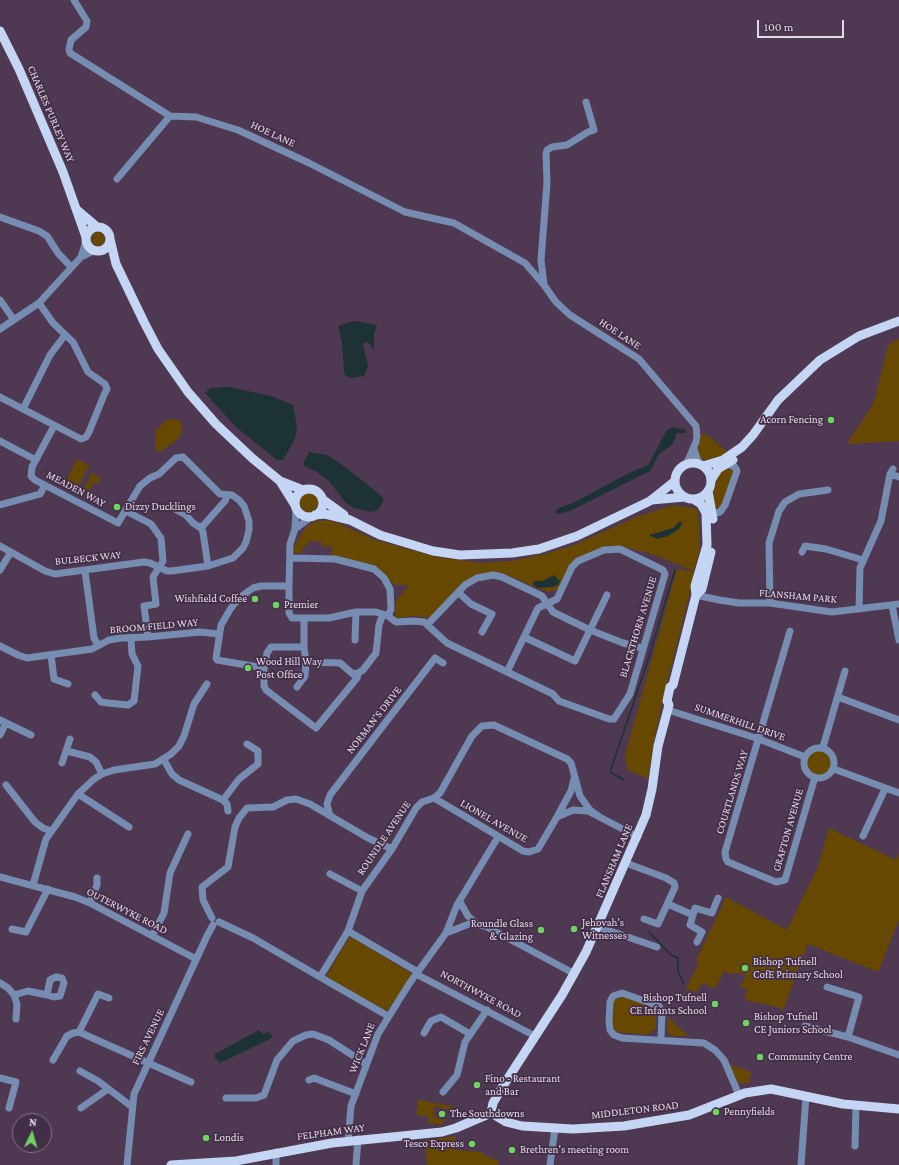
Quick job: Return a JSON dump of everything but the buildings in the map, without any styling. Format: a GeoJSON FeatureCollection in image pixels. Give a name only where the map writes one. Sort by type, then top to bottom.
{"type":"FeatureCollection","features":[{"type":"Feature","properties":{"kind":"main road","name":"CHARLES PURLEY WAY"},"geometry":{"type":"LineString","coordinates":[[0,31],[50,143],[86,239]]}},
{"type":"Feature","properties":{"kind":"main road","name":"CHARLES PURLEY WAY"},"geometry":{"type":"LineString","coordinates":[[76,209],[97,227]]}},
{"type":"Feature","properties":{"kind":"main road"},"geometry":{"type":"LineString","coordinates":[[116,264],[98,250],[89,247],[86,239],[90,230],[97,227],[107,232],[116,264],[158,349],[188,392],[216,424],[280,481],[295,507],[302,515],[313,516],[326,514],[350,520]]}},
{"type":"Feature","properties":{"kind":"main road"},"geometry":{"type":"LineString","coordinates":[[98,250],[107,246],[110,239]]}},
{"type":"Feature","properties":{"kind":"main road"},"geometry":{"type":"LineString","coordinates":[[689,498],[678,491],[675,481],[678,471],[686,465],[701,465],[724,460],[742,447],[753,435],[778,400],[820,360],[859,336],[899,320]]}},
{"type":"Feature","properties":{"kind":"main road"},"geometry":{"type":"LineString","coordinates":[[650,501],[701,497],[708,491],[711,480],[718,469],[728,464],[748,447],[753,435]]}},
{"type":"Feature","properties":{"kind":"main road"},"geometry":{"type":"LineString","coordinates":[[701,465],[710,474],[711,480]]}},
{"type":"Feature","properties":{"kind":"main road"},"geometry":{"type":"LineString","coordinates":[[280,481],[303,490],[312,490],[317,492],[322,499],[350,520],[380,535],[433,551],[460,554],[489,554],[539,549],[556,544],[583,533],[650,501],[675,481]]}},
{"type":"Feature","properties":{"kind":"main road"},"geometry":{"type":"LineString","coordinates":[[295,507],[296,496],[303,490]]}},
{"type":"Feature","properties":{"kind":"main road","name":"FLANSHAM LANE"},"geometry":{"type":"LineString","coordinates":[[696,595],[702,589],[713,544],[712,514],[708,491]]}},
{"type":"Feature","properties":{"kind":"main road","name":"FLANSHAM LANE"},"geometry":{"type":"LineString","coordinates":[[491,1113],[493,1103],[575,974],[598,927],[638,837],[649,803],[658,746],[668,708],[667,701],[670,687],[673,685],[696,595],[695,586],[707,545],[708,529],[706,513],[700,504],[689,498]]}},
{"type":"Feature","properties":{"kind":"main road"},"geometry":{"type":"LineString","coordinates":[[313,516],[322,508],[322,499]]}},
{"type":"Feature","properties":{"kind":"main road","name":"MIDDLETON ROAD"},"geometry":{"type":"LineString","coordinates":[[491,1113],[506,1122],[522,1126],[554,1128],[624,1126],[669,1120],[689,1115],[739,1095],[771,1089],[856,1105],[899,1108]]}},
{"type":"Feature","properties":{"kind":"main road","name":"FELPHAM WAY"},"geometry":{"type":"LineString","coordinates":[[170,1165],[236,1161],[276,1152],[358,1139],[442,1132],[456,1128],[491,1113]]}},
{"type":"Feature","properties":{"kind":"street"},"geometry":{"type":"LineString","coordinates":[[74,0],[87,21],[86,27],[71,40],[69,49],[70,53],[170,116],[117,179]]}},
{"type":"Feature","properties":{"kind":"street","name":"HOE LANE"},"geometry":{"type":"LineString","coordinates":[[544,285],[541,260],[547,189],[546,154],[547,150],[552,147],[567,145],[594,130],[586,102]]}},
{"type":"Feature","properties":{"kind":"street","name":"HOE LANE"},"geometry":{"type":"LineString","coordinates":[[170,116],[196,117],[238,130],[309,163],[405,212],[454,223],[525,263],[556,302],[570,315],[626,350],[646,366],[696,426],[697,436],[694,449],[686,465]]}},
{"type":"Feature","properties":{"kind":"street"},"geometry":{"type":"LineString","coordinates":[[0,217],[39,231],[47,236],[58,253],[71,267]]}},
{"type":"Feature","properties":{"kind":"street"},"geometry":{"type":"LineString","coordinates":[[81,257],[86,239]]}},
{"type":"Feature","properties":{"kind":"street"},"geometry":{"type":"LineString","coordinates":[[0,329],[39,302],[81,257],[98,250]]}},
{"type":"Feature","properties":{"kind":"street"},"geometry":{"type":"LineString","coordinates":[[525,263],[535,263],[541,260]]}},
{"type":"Feature","properties":{"kind":"street"},"geometry":{"type":"LineString","coordinates":[[0,300],[14,320]]}},
{"type":"Feature","properties":{"kind":"street"},"geometry":{"type":"LineString","coordinates":[[0,397],[78,438],[84,439],[89,432],[106,389],[105,384],[88,372],[73,342],[53,323],[39,302]]}},
{"type":"Feature","properties":{"kind":"street"},"geometry":{"type":"LineString","coordinates":[[23,409],[50,355],[65,335]]}},
{"type":"Feature","properties":{"kind":"street","name":"MEADEN WAY"},"geometry":{"type":"LineString","coordinates":[[54,426],[30,472],[32,476],[45,485],[115,523],[120,521],[140,486],[150,478],[159,474],[180,456],[188,460],[220,494],[237,497],[247,513],[249,530],[243,548],[233,558],[208,566],[171,572],[160,568]]}},
{"type":"Feature","properties":{"kind":"street"},"geometry":{"type":"LineString","coordinates":[[0,441],[36,460]]}},
{"type":"Feature","properties":{"kind":"street","name":"HOE LANE"},"geometry":{"type":"LineString","coordinates":[[694,449],[701,465]]}},
{"type":"Feature","properties":{"kind":"street"},"geometry":{"type":"LineString","coordinates":[[712,514],[720,512],[724,508],[737,471],[735,467],[728,464]]}},
{"type":"Feature","properties":{"kind":"street"},"geometry":{"type":"LineString","coordinates":[[859,609],[859,578],[864,560],[881,521],[892,471],[899,477]]}},
{"type":"Feature","properties":{"kind":"street"},"geometry":{"type":"LineString","coordinates":[[0,506],[40,494],[45,485]]}},
{"type":"Feature","properties":{"kind":"street"},"geometry":{"type":"LineString","coordinates":[[770,602],[769,543],[779,511],[785,502],[799,494],[828,490]]}},
{"type":"Feature","properties":{"kind":"street"},"geometry":{"type":"LineString","coordinates":[[201,528],[225,501],[227,496]]}},
{"type":"Feature","properties":{"kind":"street"},"geometry":{"type":"LineString","coordinates":[[171,507],[186,515],[193,523],[201,528],[203,532],[208,566]]}},
{"type":"Feature","properties":{"kind":"street"},"geometry":{"type":"LineString","coordinates":[[295,507],[295,529],[290,544],[288,586],[289,613],[292,618],[329,618],[356,612],[376,612],[385,615],[396,622],[413,621],[428,624],[465,586],[477,578],[493,575],[502,577],[542,596],[553,612],[590,630],[623,643],[642,648]]}},
{"type":"Feature","properties":{"kind":"street"},"geometry":{"type":"LineString","coordinates":[[126,511],[151,524],[159,534],[164,555],[160,568],[153,577],[156,604],[144,606],[148,637]]}},
{"type":"Feature","properties":{"kind":"street"},"geometry":{"type":"LineString","coordinates":[[295,529],[313,516]]}},
{"type":"Feature","properties":{"kind":"street","name":"BULBECK WAY"},"geometry":{"type":"LineString","coordinates":[[0,546],[51,573],[85,571],[144,562],[150,562],[160,568]]}},
{"type":"Feature","properties":{"kind":"street"},"geometry":{"type":"LineString","coordinates":[[802,552],[805,546],[826,549],[864,560]]}},
{"type":"Feature","properties":{"kind":"street","name":"BLACKTHORN AVENUE"},"geometry":{"type":"LineString","coordinates":[[428,624],[447,644],[553,694],[559,701],[609,720],[614,719],[630,694],[642,648],[666,574],[658,566],[620,549],[608,549],[578,561],[572,567],[557,599],[548,604]]}},
{"type":"Feature","properties":{"kind":"street"},"geometry":{"type":"LineString","coordinates":[[0,570],[11,552]]}},
{"type":"Feature","properties":{"kind":"street"},"geometry":{"type":"LineString","coordinates":[[290,558],[335,559],[374,569],[384,578],[390,589],[391,609],[379,624],[376,653],[358,674],[358,678],[316,728],[266,690],[264,686],[264,668],[267,653],[271,647],[304,647]]}},
{"type":"Feature","properties":{"kind":"street"},"geometry":{"type":"LineString","coordinates":[[85,571],[94,638],[98,645]]}},
{"type":"Feature","properties":{"kind":"street"},"geometry":{"type":"LineString","coordinates":[[264,668],[218,660],[216,658],[219,634],[230,608],[247,592],[260,586],[288,586]]}},
{"type":"Feature","properties":{"kind":"street"},"geometry":{"type":"LineString","coordinates":[[458,592],[471,604],[492,614],[482,632]]}},
{"type":"Feature","properties":{"kind":"street"},"geometry":{"type":"LineString","coordinates":[[524,637],[575,661],[607,595]]}},
{"type":"Feature","properties":{"kind":"street","name":"FLANSHAM PARK"},"geometry":{"type":"LineString","coordinates":[[696,595],[739,603],[770,602],[832,612],[895,604]]}},
{"type":"Feature","properties":{"kind":"street"},"geometry":{"type":"LineString","coordinates":[[507,672],[538,608],[548,604]]}},
{"type":"Feature","properties":{"kind":"street"},"geometry":{"type":"LineString","coordinates":[[895,604],[899,640]]}},
{"type":"Feature","properties":{"kind":"street"},"geometry":{"type":"LineString","coordinates":[[355,640],[356,612]]}},
{"type":"Feature","properties":{"kind":"street"},"geometry":{"type":"LineString","coordinates":[[297,686],[305,676],[306,662],[304,647],[304,619]]}},
{"type":"Feature","properties":{"kind":"street","name":"COURTLANDS WAY"},"geometry":{"type":"LineString","coordinates":[[776,882],[728,862],[725,852],[790,631]]}},
{"type":"Feature","properties":{"kind":"street","name":"BROOM FIELD WAY"},"geometry":{"type":"LineString","coordinates":[[0,646],[27,658],[92,649],[109,640],[200,632],[219,634]]}},
{"type":"Feature","properties":{"kind":"street"},"geometry":{"type":"LineString","coordinates":[[95,695],[101,702],[128,705],[134,701],[138,666],[132,654],[131,638]]}},
{"type":"Feature","properties":{"kind":"street"},"geometry":{"type":"LineString","coordinates":[[51,655],[54,678],[68,684]]}},
{"type":"Feature","properties":{"kind":"street","name":"NORMAN'S DRIVE"},"geometry":{"type":"LineString","coordinates":[[310,804],[320,802],[330,794],[435,658],[443,663]]}},
{"type":"Feature","properties":{"kind":"street"},"geometry":{"type":"LineString","coordinates":[[306,662],[340,663],[353,674],[358,674]]}},
{"type":"Feature","properties":{"kind":"street"},"geometry":{"type":"LineString","coordinates":[[823,747],[845,671]]}},
{"type":"Feature","properties":{"kind":"street"},"geometry":{"type":"LineString","coordinates":[[33,885],[41,856],[51,831],[78,794],[102,774],[114,770],[155,764],[164,760],[179,746],[186,732],[194,704],[207,684]]}},
{"type":"Feature","properties":{"kind":"street"},"geometry":{"type":"LineString","coordinates":[[838,697],[899,720]]}},
{"type":"Feature","properties":{"kind":"street","name":"SUMMERHILL DRIVE"},"geometry":{"type":"LineString","coordinates":[[668,708],[759,739],[805,757]]}},
{"type":"Feature","properties":{"kind":"street"},"geometry":{"type":"LineString","coordinates":[[0,735],[3,721],[31,735]]}},
{"type":"Feature","properties":{"kind":"street","name":"ROUNDLE AVENUE"},"geometry":{"type":"LineString","coordinates":[[320,977],[348,931],[362,891],[392,849],[416,808],[422,802],[434,798],[440,793],[444,783],[456,767],[476,730],[488,725],[500,728],[567,759],[571,763],[580,796],[585,804],[600,817]]}},
{"type":"Feature","properties":{"kind":"street"},"geometry":{"type":"LineString","coordinates":[[62,763],[70,739]]}},
{"type":"Feature","properties":{"kind":"street"},"geometry":{"type":"LineString","coordinates":[[223,800],[239,779],[258,764],[258,751],[247,744]]}},
{"type":"Feature","properties":{"kind":"street"},"geometry":{"type":"LineString","coordinates":[[823,747],[812,749],[805,757],[805,768],[807,772],[815,777],[825,777],[834,769]]}},
{"type":"Feature","properties":{"kind":"street"},"geometry":{"type":"LineString","coordinates":[[823,747],[833,756],[834,769]]}},
{"type":"Feature","properties":{"kind":"street"},"geometry":{"type":"LineString","coordinates":[[67,751],[90,757],[96,762],[102,774]]}},
{"type":"Feature","properties":{"kind":"street"},"geometry":{"type":"LineString","coordinates":[[164,760],[172,774],[179,780],[223,800],[227,804],[228,811]]}},
{"type":"Feature","properties":{"kind":"street"},"geometry":{"type":"LineString","coordinates":[[834,769],[899,793]]}},
{"type":"Feature","properties":{"kind":"street","name":"GRAFTON AVENUE"},"geometry":{"type":"LineString","coordinates":[[776,882],[782,882],[787,877],[815,777]]}},
{"type":"Feature","properties":{"kind":"street"},"geometry":{"type":"LineString","coordinates":[[557,817],[571,791],[574,778]]}},
{"type":"Feature","properties":{"kind":"street"},"geometry":{"type":"LineString","coordinates":[[6,785],[35,822],[43,828],[51,831]]}},
{"type":"Feature","properties":{"kind":"street"},"geometry":{"type":"LineString","coordinates":[[863,836],[885,788]]}},
{"type":"Feature","properties":{"kind":"street"},"geometry":{"type":"LineString","coordinates":[[78,794],[129,827]]}},
{"type":"Feature","properties":{"kind":"street"},"geometry":{"type":"LineString","coordinates":[[330,794],[327,804],[330,816]]}},
{"type":"Feature","properties":{"kind":"street","name":"LIONEL AVENUE"},"geometry":{"type":"LineString","coordinates":[[434,798],[498,838],[523,851],[533,852],[541,846],[557,817]]}},
{"type":"Feature","properties":{"kind":"street"},"geometry":{"type":"LineString","coordinates":[[388,1016],[253,938],[215,922],[203,900],[202,887],[228,867],[235,827],[244,811],[251,807],[276,806],[292,799],[296,799],[310,804],[368,838],[392,849]]}},
{"type":"Feature","properties":{"kind":"street"},"geometry":{"type":"LineString","coordinates":[[557,817],[562,813],[573,810],[588,811],[638,837]]}},
{"type":"Feature","properties":{"kind":"street"},"geometry":{"type":"LineString","coordinates":[[152,936],[165,908],[165,894],[170,873],[188,834]]}},
{"type":"Feature","properties":{"kind":"street","name":"WICK LANE"},"geometry":{"type":"LineString","coordinates":[[348,1141],[349,1118],[356,1094],[366,1064],[388,1016],[446,933],[460,902],[498,838]]}},
{"type":"Feature","properties":{"kind":"street"},"geometry":{"type":"LineString","coordinates":[[626,864],[666,878],[674,883],[675,887],[658,924],[644,918]]}},
{"type":"Feature","properties":{"kind":"street"},"geometry":{"type":"LineString","coordinates":[[330,874],[362,891]]}},
{"type":"Feature","properties":{"kind":"street","name":"OUTERWYKE ROAD"},"geometry":{"type":"LineString","coordinates":[[0,877],[48,889],[90,903],[196,959]]}},
{"type":"Feature","properties":{"kind":"street"},"geometry":{"type":"LineString","coordinates":[[90,903],[97,885],[97,878]]}},
{"type":"Feature","properties":{"kind":"street"},"geometry":{"type":"LineString","coordinates":[[12,929],[26,932],[48,889]]}},
{"type":"Feature","properties":{"kind":"street"},"geometry":{"type":"LineString","coordinates":[[697,942],[702,932],[690,925],[695,908],[712,913],[718,898]]}},
{"type":"Feature","properties":{"kind":"street"},"geometry":{"type":"LineString","coordinates":[[460,902],[468,916],[476,924]]}},
{"type":"Feature","properties":{"kind":"street"},"geometry":{"type":"LineString","coordinates":[[668,904],[693,915]]}},
{"type":"Feature","properties":{"kind":"street","name":"FIRS AVENUE"},"geometry":{"type":"LineString","coordinates":[[127,1165],[134,1094],[147,1063],[215,922]]}},
{"type":"Feature","properties":{"kind":"street"},"geometry":{"type":"LineString","coordinates":[[446,933],[461,926],[476,924],[485,926],[575,974]]}},
{"type":"Feature","properties":{"kind":"street"},"geometry":{"type":"LineString","coordinates":[[598,927],[657,947]]}},
{"type":"Feature","properties":{"kind":"street","name":"NORTHWYKE ROAD"},"geometry":{"type":"LineString","coordinates":[[348,931],[417,973],[535,1036]]}},
{"type":"Feature","properties":{"kind":"street"},"geometry":{"type":"LineString","coordinates":[[0,983],[8,988],[14,995],[17,1004],[16,1019]]}},
{"type":"Feature","properties":{"kind":"street"},"geometry":{"type":"LineString","coordinates":[[828,988],[859,997],[848,1038]]}},
{"type":"Feature","properties":{"kind":"street"},"geometry":{"type":"LineString","coordinates":[[14,995],[28,991],[47,995]]}},
{"type":"Feature","properties":{"kind":"street"},"geometry":{"type":"LineString","coordinates":[[79,1032],[98,994],[109,998]]}},
{"type":"Feature","properties":{"kind":"street"},"geometry":{"type":"LineString","coordinates":[[661,1039],[662,1012],[659,1006],[622,994],[613,996],[610,1002],[609,1021],[610,1030],[614,1036],[697,1042],[709,1046],[724,1060],[739,1095]]}},
{"type":"Feature","properties":{"kind":"street"},"geometry":{"type":"LineString","coordinates":[[443,1092],[459,1070],[463,1047],[470,1034],[487,1010]]}},
{"type":"Feature","properties":{"kind":"street"},"geometry":{"type":"LineString","coordinates":[[424,1033],[431,1020],[441,1017],[470,1034]]}},
{"type":"Feature","properties":{"kind":"street"},"geometry":{"type":"LineString","coordinates":[[805,1026],[848,1038],[899,1055]]}},
{"type":"Feature","properties":{"kind":"street"},"geometry":{"type":"LineString","coordinates":[[53,1060],[67,1036],[79,1032],[191,1082]]}},
{"type":"Feature","properties":{"kind":"street"},"geometry":{"type":"LineString","coordinates":[[226,1098],[256,1098],[264,1095],[277,1060],[293,1041],[306,1035],[313,1034],[329,1040],[366,1064]]}},
{"type":"Feature","properties":{"kind":"street"},"geometry":{"type":"LineString","coordinates":[[80,1071],[132,1106]]}},
{"type":"Feature","properties":{"kind":"street"},"geometry":{"type":"LineString","coordinates":[[0,1078],[16,1082],[9,1108]]}},
{"type":"Feature","properties":{"kind":"street"},"geometry":{"type":"LineString","coordinates":[[309,1080],[314,1078],[356,1094]]}},
{"type":"Feature","properties":{"kind":"street"},"geometry":{"type":"LineString","coordinates":[[81,1108],[108,1089]]}},
{"type":"Feature","properties":{"kind":"street"},"geometry":{"type":"LineString","coordinates":[[801,1165],[806,1096]]}},
{"type":"Feature","properties":{"kind":"street"},"geometry":{"type":"LineString","coordinates":[[855,1146],[856,1105]]}},
{"type":"Feature","properties":{"kind":"street"},"geometry":{"type":"LineString","coordinates":[[550,1165],[554,1128]]}},
{"type":"Feature","properties":{"kind":"street"},"geometry":{"type":"LineString","coordinates":[[356,1165],[358,1139]]}},
{"type":"Feature","properties":{"kind":"street"},"geometry":{"type":"LineString","coordinates":[[276,1152],[276,1165]]}},
{"type":"Feature","properties":{"kind":"shaded area"},"geometry":{"type":"Polygon","coordinates":[[[95,232],[101,232],[105,236],[105,242],[101,246],[95,246],[91,242],[91,236],[95,232]]]}},
{"type":"Feature","properties":{"kind":"shaded area"},"geometry":{"type":"Polygon","coordinates":[[[355,321],[377,325],[374,334],[374,350],[368,342],[363,344],[368,366],[364,376],[351,378],[345,375],[344,371],[342,343],[338,326],[355,321]]]}},
{"type":"Feature","properties":{"kind":"shaded area"},"geometry":{"type":"Polygon","coordinates":[[[899,339],[899,441],[847,444],[874,402],[888,345],[899,339]]]}},
{"type":"Feature","properties":{"kind":"shaded area"},"geometry":{"type":"Polygon","coordinates":[[[229,387],[271,396],[293,405],[297,426],[295,439],[283,460],[277,460],[236,427],[205,393],[210,388],[229,387]]]}},
{"type":"Feature","properties":{"kind":"shaded area"},"geometry":{"type":"Polygon","coordinates":[[[176,419],[181,422],[182,430],[179,438],[162,451],[158,451],[155,448],[156,430],[166,420],[176,419]]]}},
{"type":"Feature","properties":{"kind":"shaded area"},"geometry":{"type":"Polygon","coordinates":[[[673,427],[686,430],[685,433],[677,433],[672,445],[659,454],[650,471],[572,510],[559,514],[555,513],[557,509],[575,502],[629,473],[648,465],[667,430],[673,427]]]}},
{"type":"Feature","properties":{"kind":"shaded area"},"geometry":{"type":"Polygon","coordinates":[[[704,433],[728,452],[718,459],[708,461],[701,459],[697,452],[701,434],[704,433]]]}},
{"type":"Feature","properties":{"kind":"shaded area"},"geometry":{"type":"Polygon","coordinates":[[[309,452],[327,455],[344,466],[379,494],[384,500],[378,510],[371,512],[354,508],[346,503],[328,480],[303,464],[309,452]]]}},
{"type":"Feature","properties":{"kind":"shaded area"},"geometry":{"type":"Polygon","coordinates":[[[77,459],[89,465],[76,491],[64,485],[77,459]]]}},
{"type":"Feature","properties":{"kind":"shaded area"},"geometry":{"type":"Polygon","coordinates":[[[725,468],[732,469],[734,472],[724,501],[720,508],[717,508],[715,507],[713,499],[714,489],[720,472],[725,468]]]}},
{"type":"Feature","properties":{"kind":"shaded area"},"geometry":{"type":"Polygon","coordinates":[[[92,473],[101,478],[99,483],[94,482],[89,491],[84,488],[92,473]]]}},
{"type":"Feature","properties":{"kind":"shaded area"},"geometry":{"type":"Polygon","coordinates":[[[309,492],[316,495],[319,502],[316,509],[309,512],[302,509],[299,502],[302,495],[309,492]]]}},
{"type":"Feature","properties":{"kind":"shaded area"},"geometry":{"type":"Polygon","coordinates":[[[674,505],[698,509],[700,548],[694,571],[649,553],[622,547],[607,546],[575,558],[557,590],[547,592],[502,573],[483,573],[474,576],[466,582],[464,581],[430,618],[413,616],[396,618],[396,601],[409,585],[395,585],[382,573],[361,562],[332,555],[332,546],[322,547],[321,542],[309,541],[308,545],[306,545],[301,553],[294,553],[294,547],[305,528],[313,522],[327,520],[340,524],[373,539],[436,557],[481,563],[510,561],[545,554],[574,545],[636,517],[674,505]]]}},
{"type":"Feature","properties":{"kind":"shaded area"},"geometry":{"type":"Polygon","coordinates":[[[680,521],[682,523],[679,529],[668,536],[657,539],[649,535],[673,528],[680,521]]]}},
{"type":"Feature","properties":{"kind":"shaded area"},"geometry":{"type":"Polygon","coordinates":[[[677,569],[695,572],[664,695],[648,779],[628,770],[625,758],[677,569]]]}},
{"type":"Feature","properties":{"kind":"shaded area"},"geometry":{"type":"Polygon","coordinates":[[[554,575],[560,581],[558,585],[553,587],[538,588],[532,584],[535,581],[542,581],[554,575]]]}},
{"type":"Feature","properties":{"kind":"shaded area"},"geometry":{"type":"Polygon","coordinates":[[[819,750],[828,754],[832,763],[828,772],[819,776],[810,772],[806,763],[810,754],[819,750]]]}},
{"type":"Feature","properties":{"kind":"shaded area","name":"Bishop Tufnell CofE Primary School"},"geometry":{"type":"Polygon","coordinates":[[[829,828],[896,860],[899,853],[899,920],[878,972],[808,944],[783,1010],[778,1007],[745,1000],[747,989],[740,987],[746,976],[741,973],[730,974],[724,971],[715,989],[702,983],[696,993],[686,988],[699,963],[696,961],[726,897],[787,930],[817,869],[829,828]]]}},
{"type":"Feature","properties":{"kind":"shaded area"},"geometry":{"type":"Polygon","coordinates":[[[351,937],[411,973],[412,976],[387,1011],[329,979],[328,977],[328,973],[348,939],[351,937]]]}},
{"type":"Feature","properties":{"kind":"shaded area"},"geometry":{"type":"Polygon","coordinates":[[[621,996],[655,1007],[656,1029],[647,1035],[618,1032],[612,1028],[612,1002],[621,996]]]}},
{"type":"Feature","properties":{"kind":"shaded area"},"geometry":{"type":"Polygon","coordinates":[[[667,1016],[688,1036],[672,1036],[667,1032],[667,1016]]]}},
{"type":"Feature","properties":{"kind":"shaded area"},"geometry":{"type":"Polygon","coordinates":[[[259,1030],[263,1034],[268,1032],[273,1036],[270,1039],[220,1063],[215,1058],[215,1054],[259,1030]]]}},
{"type":"Feature","properties":{"kind":"shaded area"},"geometry":{"type":"Polygon","coordinates":[[[730,1065],[751,1072],[749,1083],[738,1083],[730,1065]]]}},
{"type":"Feature","properties":{"kind":"shaded area"},"geometry":{"type":"Polygon","coordinates":[[[416,1099],[454,1107],[450,1121],[443,1120],[443,1125],[428,1123],[429,1117],[416,1114],[418,1102],[416,1099]],[[435,1106],[433,1117],[450,1121],[452,1111],[435,1106]]]}},
{"type":"Feature","properties":{"kind":"shaded area"},"geometry":{"type":"Polygon","coordinates":[[[456,1136],[456,1150],[483,1152],[484,1155],[499,1161],[498,1165],[427,1165],[425,1140],[456,1136]]]}},
{"type":"Feature","properties":{"kind":"waterway"},"geometry":{"type":"LineString","coordinates":[[624,780],[610,772],[647,663],[675,570]]}},
{"type":"Feature","properties":{"kind":"waterway"},"geometry":{"type":"LineString","coordinates":[[648,931],[671,955],[678,958],[678,972],[684,984]]}},
{"type":"Feature","properties":{"kind":"place","name":"Acorn Fencing"},"geometry":{"type":"Point","coordinates":[831,420]}},
{"type":"Feature","properties":{"kind":"place","name":"Dizzy Ducklings"},"geometry":{"type":"Point","coordinates":[117,507]}},
{"type":"Feature","properties":{"kind":"place","name":"Wishfield Coffee"},"geometry":{"type":"Point","coordinates":[255,599]}},
{"type":"Feature","properties":{"kind":"place","name":"Premier"},"geometry":{"type":"Point","coordinates":[276,605]}},
{"type":"Feature","properties":{"kind":"place","name":"Wood Hill Way Post Office"},"geometry":{"type":"Point","coordinates":[248,668]}},
{"type":"Feature","properties":{"kind":"place","name":"Jehovah’s Witnesses"},"geometry":{"type":"Point","coordinates":[574,929]}},
{"type":"Feature","properties":{"kind":"place","name":"Roundle Glass & Glazing"},"geometry":{"type":"Point","coordinates":[541,930]}},
{"type":"Feature","properties":{"kind":"place","name":"Bishop Tufnell CofE Primary School"},"geometry":{"type":"Point","coordinates":[745,968]}},
{"type":"Feature","properties":{"kind":"place","name":"Bishop Tufnell CE Infants School"},"geometry":{"type":"Point","coordinates":[715,1004]}},
{"type":"Feature","properties":{"kind":"place","name":"Bishop Tufnell CE Juniors School"},"geometry":{"type":"Point","coordinates":[746,1023]}},
{"type":"Feature","properties":{"kind":"place","name":"Community Centre"},"geometry":{"type":"Point","coordinates":[760,1057]}},
{"type":"Feature","properties":{"kind":"place","name":"Fino - Restaurant and Bar"},"geometry":{"type":"Point","coordinates":[477,1085]}},
{"type":"Feature","properties":{"kind":"place","name":"Pennyfields"},"geometry":{"type":"Point","coordinates":[716,1112]}},
{"type":"Feature","properties":{"kind":"place","name":"The Southdowns"},"geometry":{"type":"Point","coordinates":[442,1114]}},
{"type":"Feature","properties":{"kind":"place","name":"Londis"},"geometry":{"type":"Point","coordinates":[206,1138]}},
{"type":"Feature","properties":{"kind":"place","name":"Tesco Express"},"geometry":{"type":"Point","coordinates":[472,1144]}},
{"type":"Feature","properties":{"kind":"place","name":"Brethren's meeting room"},"geometry":{"type":"Point","coordinates":[512,1150]}}]}
